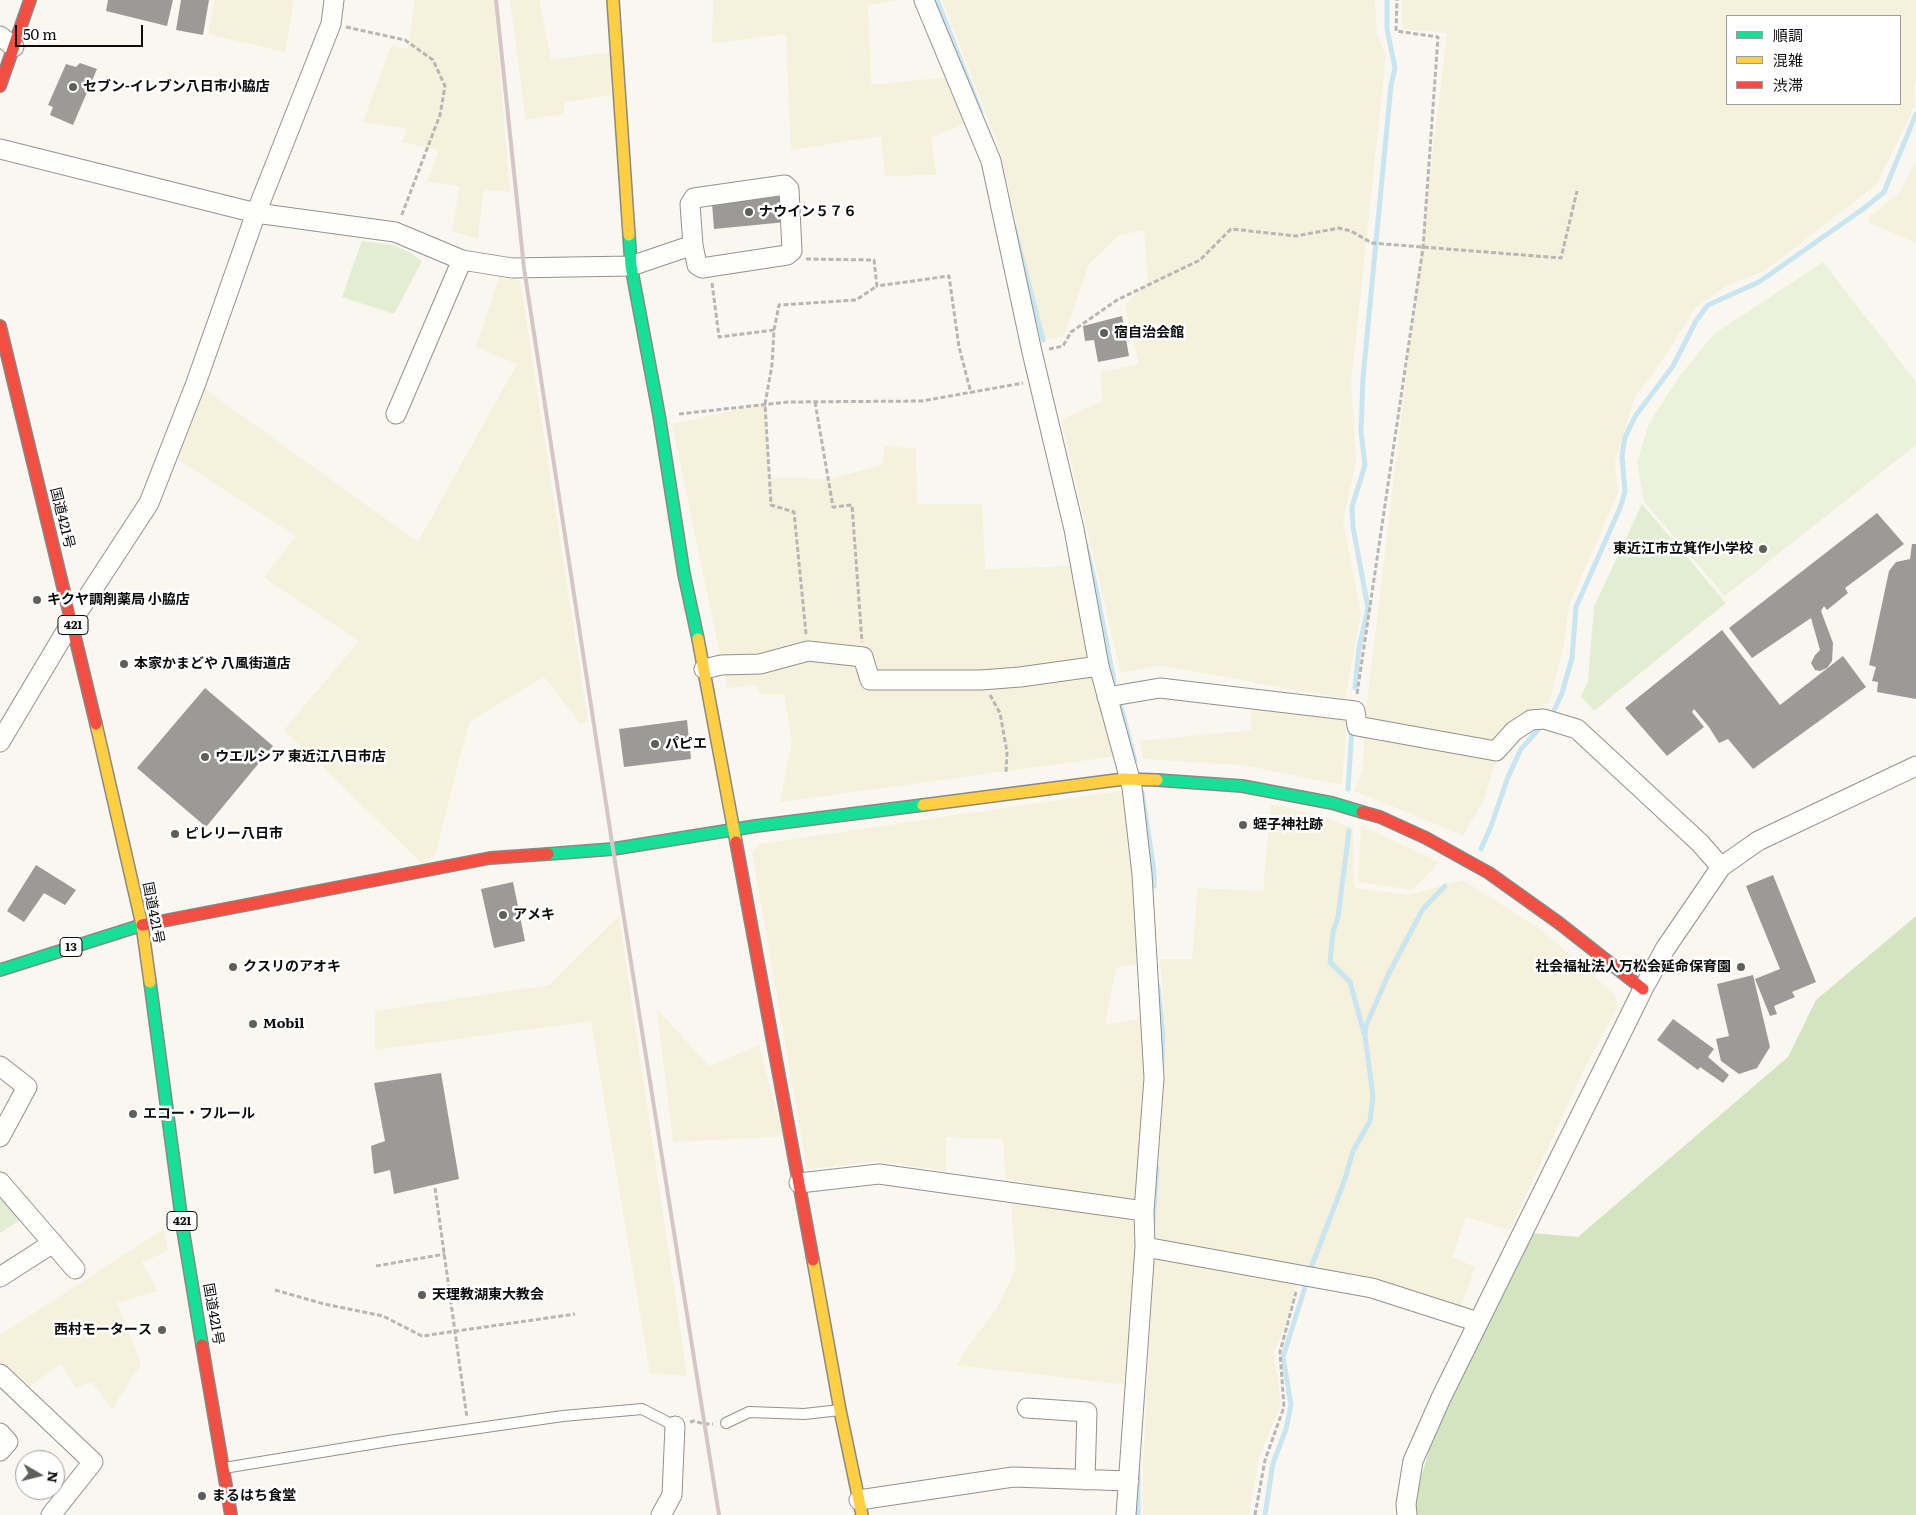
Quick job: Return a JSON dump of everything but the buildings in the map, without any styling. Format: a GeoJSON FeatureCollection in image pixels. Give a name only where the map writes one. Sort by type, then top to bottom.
{"type":"FeatureCollection","features":[{"type":"Feature","properties":{"kind":"main road"},"geometry":{"type":"LineString","coordinates":[[0,86],[7,41],[30,0]]}},
{"type":"Feature","properties":{"kind":"main road"},"geometry":{"type":"LineString","coordinates":[[613,0],[631,266],[659,415],[684,574],[704,669],[840,1410],[860,1507]]}},
{"type":"Feature","properties":{"kind":"main road","name":"国道421号"},"geometry":{"type":"LineString","coordinates":[[0,326],[72,621],[142,925],[183,1230],[231,1515]]}},
{"type":"Feature","properties":{"kind":"main road"},"geometry":{"type":"LineString","coordinates":[[142,925],[490,858],[613,849],[733,829],[1129,779],[1242,786],[1332,803],[1380,817],[1426,838],[1488,873],[1559,923],[1643,989]]}},
{"type":"Feature","properties":{"kind":"main road","name":"13"},"geometry":{"type":"LineString","coordinates":[[0,970],[142,925]]}},
{"type":"Feature","properties":{"kind":"street"},"geometry":{"type":"LineString","coordinates":[[0,742],[72,621],[149,503],[196,383],[256,213],[331,24],[334,0]]}},
{"type":"Feature","properties":{"kind":"street"},"geometry":{"type":"LineString","coordinates":[[924,0],[990,161],[1038,380],[1074,529],[1099,666],[1132,788],[1142,874],[1154,1078],[1144,1211],[1146,1247],[1126,1515]]}},
{"type":"Feature","properties":{"kind":"street"},"geometry":{"type":"LineString","coordinates":[[0,149],[256,213],[395,232],[462,260],[524,268],[631,266],[693,245]]}},
{"type":"Feature","properties":{"kind":"street"},"geometry":{"type":"LineString","coordinates":[[785,185],[789,190],[792,251],[787,255],[702,268],[696,265],[693,245],[690,204],[694,198],[785,185]]}},
{"type":"Feature","properties":{"kind":"street"},"geometry":{"type":"LineString","coordinates":[[396,414],[462,260]]}},
{"type":"Feature","properties":{"kind":"street"},"geometry":{"type":"LineString","coordinates":[[704,669],[721,665],[760,664],[808,651],[863,657],[870,680],[981,680],[1020,677],[1099,666]]}},
{"type":"Feature","properties":{"kind":"street"},"geometry":{"type":"LineString","coordinates":[[1107,697],[1160,688],[1355,711],[1357,726],[1496,750],[1514,731],[1531,720],[1544,719],[1577,729],[1700,843],[1721,867]]}},
{"type":"Feature","properties":{"kind":"street"},"geometry":{"type":"LineString","coordinates":[[1407,1515],[1406,1504],[1413,1462],[1478,1322],[1643,989],[1665,949],[1721,867],[1758,841],[1916,766]]}},
{"type":"Feature","properties":{"kind":"street"},"geometry":{"type":"LineString","coordinates":[[0,1066],[27,1087],[0,1137]]}},
{"type":"Feature","properties":{"kind":"street"},"geometry":{"type":"LineString","coordinates":[[799,1183],[878,1174],[1144,1211]]}},
{"type":"Feature","properties":{"kind":"street"},"geometry":{"type":"LineString","coordinates":[[0,1182],[74,1269]]}},
{"type":"Feature","properties":{"kind":"street"},"geometry":{"type":"LineString","coordinates":[[0,1277],[53,1243]]}},
{"type":"Feature","properties":{"kind":"street"},"geometry":{"type":"LineString","coordinates":[[1146,1247],[1372,1288],[1478,1322]]}},
{"type":"Feature","properties":{"kind":"street"},"geometry":{"type":"LineString","coordinates":[[0,1374],[94,1462],[51,1515]]}},
{"type":"Feature","properties":{"kind":"street"},"geometry":{"type":"LineString","coordinates":[[1027,1408],[1088,1412],[1085,1480]]}},
{"type":"Feature","properties":{"kind":"street"},"geometry":{"type":"LineString","coordinates":[[661,1515],[672,1495],[675,1426]]}},
{"type":"Feature","properties":{"kind":"street"},"geometry":{"type":"LineString","coordinates":[[0,1433],[8,1442],[0,1451]]}},
{"type":"Feature","properties":{"kind":"street"},"geometry":{"type":"LineString","coordinates":[[860,1507],[1013,1477],[1128,1481]]}},
{"type":"Feature","properties":{"kind":"lane"},"geometry":{"type":"LineString","coordinates":[[224,1468],[563,1416],[642,1409],[675,1426]]}},
{"type":"Feature","properties":{"kind":"lane"},"geometry":{"type":"LineString","coordinates":[[726,1423],[749,1412],[804,1414],[840,1410]]}},
{"type":"Feature","properties":{"kind":"path"},"geometry":{"type":"LineString","coordinates":[[1355,711],[1423,248],[1438,37],[1396,32],[1397,0]]}},
{"type":"Feature","properties":{"kind":"path"},"geometry":{"type":"LineString","coordinates":[[331,24],[405,40],[433,60],[445,86],[440,115],[395,232]]}},
{"type":"Feature","properties":{"kind":"path"},"geometry":{"type":"LineString","coordinates":[[1032,352],[1063,346],[1071,332],[1117,300],[1200,260],[1231,230],[1296,236],[1339,228],[1351,231],[1372,243],[1561,258],[1577,191]]}},
{"type":"Feature","properties":{"kind":"path"},"geometry":{"type":"LineString","coordinates":[[792,251],[798,259],[874,260],[877,286]]}},
{"type":"Feature","properties":{"kind":"path"},"geometry":{"type":"LineString","coordinates":[[711,266],[719,336],[774,330]]}},
{"type":"Feature","properties":{"kind":"path"},"geometry":{"type":"LineString","coordinates":[[808,651],[794,512],[771,505],[765,404],[772,366],[774,330],[779,305],[856,300],[877,286],[949,276],[959,347],[971,393]]}},
{"type":"Feature","properties":{"kind":"path"},"geometry":{"type":"LineString","coordinates":[[659,415],[674,415],[788,402],[922,401],[1038,380]]}},
{"type":"Feature","properties":{"kind":"path"},"geometry":{"type":"LineString","coordinates":[[815,402],[834,507],[852,505],[863,657]]}},
{"type":"Feature","properties":{"kind":"path"},"geometry":{"type":"LineString","coordinates":[[981,680],[1000,713],[1007,752],[1006,794]]}},
{"type":"Feature","properties":{"kind":"path"},"geometry":{"type":"LineString","coordinates":[[436,1188],[469,1429]]}},
{"type":"Feature","properties":{"kind":"path"},"geometry":{"type":"LineString","coordinates":[[376,1266],[444,1254]]}},
{"type":"Feature","properties":{"kind":"path"},"geometry":{"type":"LineString","coordinates":[[1255,1515],[1265,1460],[1284,1407],[1280,1352],[1300,1274]]}},
{"type":"Feature","properties":{"kind":"path"},"geometry":{"type":"LineString","coordinates":[[275,1290],[324,1304],[383,1316],[422,1336],[575,1314]]}},
{"type":"Feature","properties":{"kind":"path"},"geometry":{"type":"LineString","coordinates":[[675,1426],[694,1421],[704,1424],[726,1423]]}},
{"type":"Feature","properties":{"kind":"shaded area"},"geometry":{"type":"Polygon","coordinates":[[[215,0],[294,0],[285,52],[208,34],[215,0]]]}},
{"type":"Feature","properties":{"kind":"shaded area"},"geometry":{"type":"Polygon","coordinates":[[[415,0],[494,0],[510,192],[483,190],[478,239],[452,231],[460,186],[427,182],[439,150],[402,142],[407,129],[363,122],[391,46],[408,49],[415,0]]]}},
{"type":"Feature","properties":{"kind":"shaded area"},"geometry":{"type":"Polygon","coordinates":[[[510,0],[539,0],[551,59],[610,53],[611,95],[565,102],[563,114],[526,120],[510,0]]]}},
{"type":"Feature","properties":{"kind":"shaded area"},"geometry":{"type":"Polygon","coordinates":[[[713,0],[898,0],[868,5],[871,85],[949,77],[968,123],[931,137],[936,175],[885,176],[881,136],[791,150],[786,34],[712,43],[713,0]]]}},
{"type":"Feature","properties":{"kind":"shaded area"},"geometry":{"type":"Polygon","coordinates":[[[942,0],[1375,0],[1377,35],[1386,55],[1351,383],[1356,461],[1343,521],[1361,614],[1345,699],[1159,665],[1121,673],[1061,420],[1102,401],[1101,372],[1139,364],[1125,305],[1148,282],[1144,230],[1119,235],[1089,264],[1064,336],[1043,340],[999,147],[942,0]]]}},
{"type":"Feature","properties":{"kind":"shaded area"},"geometry":{"type":"Polygon","coordinates":[[[1402,0],[1916,0],[1915,105],[1877,184],[1766,270],[1723,288],[1695,308],[1667,353],[1634,399],[1615,462],[1618,493],[1569,605],[1564,645],[1550,699],[1494,765],[1484,800],[1463,835],[1354,791],[1363,770],[1365,720],[1447,33],[1402,29],[1402,0]]]}},
{"type":"Feature","properties":{"kind":"shaded area"},"geometry":{"type":"Polygon","coordinates":[[[1916,159],[1916,243],[1868,222],[1869,217],[1898,194],[1907,180],[1916,159]]]}},
{"type":"Feature","properties":{"kind":"shaded area"},"geometry":{"type":"Polygon","coordinates":[[[500,276],[520,280],[588,721],[581,724],[544,677],[469,722],[435,855],[423,864],[284,730],[359,641],[264,578],[296,536],[177,459],[196,383],[418,542],[517,364],[476,347],[500,276]]]}},
{"type":"Feature","properties":{"kind":"shaded area"},"geometry":{"type":"Polygon","coordinates":[[[765,404],[770,478],[829,479],[882,465],[885,446],[916,449],[917,504],[982,504],[985,569],[1072,566],[1117,756],[780,802],[792,742],[784,694],[760,694],[756,685],[727,688],[672,424],[765,404]]]}},
{"type":"Feature","properties":{"kind":"shaded area"},"geometry":{"type":"Polygon","coordinates":[[[1252,701],[1347,716],[1342,785],[1243,765],[1143,759],[1140,741],[1251,730],[1252,701]]]}},
{"type":"Feature","properties":{"kind":"shaded area"},"geometry":{"type":"Polygon","coordinates":[[[1127,790],[1140,885],[1136,964],[1116,968],[1105,1025],[1139,1019],[1148,1076],[1136,1204],[1006,1179],[1003,1139],[946,1137],[946,1171],[879,1161],[807,1169],[752,852],[760,844],[1127,790]]]}},
{"type":"Feature","properties":{"kind":"shaded area"},"geometry":{"type":"Polygon","coordinates":[[[1271,804],[1316,815],[1353,828],[1354,888],[1409,895],[1463,880],[1543,931],[1615,995],[1618,1006],[1585,1067],[1510,1230],[1466,1217],[1452,1257],[1475,1267],[1461,1307],[1301,1266],[1284,1328],[1274,1353],[1281,1405],[1259,1458],[1249,1515],[1143,1515],[1143,1464],[1166,1034],[1160,959],[1192,959],[1198,888],[1263,891],[1271,804]]]}},
{"type":"Feature","properties":{"kind":"shaded area"},"geometry":{"type":"Polygon","coordinates":[[[1361,826],[1439,862],[1413,890],[1358,882],[1361,826]]]}},
{"type":"Feature","properties":{"kind":"shaded area"},"geometry":{"type":"Polygon","coordinates":[[[619,916],[687,1376],[650,1373],[591,1021],[375,1050],[375,1011],[549,985],[619,916]]]}},
{"type":"Feature","properties":{"kind":"shaded area"},"geometry":{"type":"Polygon","coordinates":[[[657,1009],[709,1066],[759,1045],[783,1136],[673,1142],[657,1009]]]}},
{"type":"Feature","properties":{"kind":"shaded area"},"geometry":{"type":"Polygon","coordinates":[[[1011,1201],[1132,1214],[1140,1221],[1129,1385],[957,1365],[962,1355],[997,1308],[1016,1268],[1011,1201]]]}},
{"type":"Feature","properties":{"kind":"shaded area"},"geometry":{"type":"Polygon","coordinates":[[[164,1229],[168,1251],[142,1262],[157,1291],[117,1303],[141,1364],[112,1409],[92,1382],[76,1388],[61,1363],[21,1393],[0,1373],[0,1335],[164,1229]]]}},
{"type":"Feature","properties":{"kind":"green space"},"geometry":{"type":"Polygon","coordinates":[[[362,241],[393,245],[409,252],[422,261],[394,314],[342,297],[362,241]]]}},
{"type":"Feature","properties":{"kind":"green space"},"geometry":{"type":"Polygon","coordinates":[[[1823,262],[1916,382],[1916,445],[1725,596],[1644,502],[1637,462],[1649,424],[1678,378],[1714,334],[1823,262]]]}},
{"type":"Feature","properties":{"kind":"green space"},"geometry":{"type":"Polygon","coordinates":[[[1642,504],[1726,603],[1594,711],[1581,696],[1588,682],[1594,607],[1642,504]]]}},
{"type":"Feature","properties":{"kind":"green space"},"geometry":{"type":"Polygon","coordinates":[[[1916,916],[1916,1515],[1413,1515],[1412,1508],[1435,1431],[1531,1233],[1578,1237],[1788,1057],[1816,1000],[1916,916]]]}},
{"type":"Feature","properties":{"kind":"green space"},"geometry":{"type":"Polygon","coordinates":[[[0,1193],[22,1219],[0,1233],[0,1193]]]}},
{"type":"Feature","properties":{"kind":"waterway"},"geometry":{"type":"LineString","coordinates":[[937,0],[981,113]]}},
{"type":"Feature","properties":{"kind":"waterway"},"geometry":{"type":"LineString","coordinates":[[1355,688],[1359,648],[1368,608],[1353,527],[1352,507],[1365,465],[1361,431],[1363,378],[1391,85],[1395,68],[1387,29],[1387,0]]}},
{"type":"Feature","properties":{"kind":"waterway"},"geometry":{"type":"LineString","coordinates":[[1554,711],[1562,693],[1572,658],[1576,607],[1620,508],[1625,492],[1622,456],[1625,437],[1636,415],[1673,366],[1696,321],[1708,305],[1759,282],[1863,209],[1884,192],[1916,114]]}},
{"type":"Feature","properties":{"kind":"waterway"},"geometry":{"type":"LineString","coordinates":[[1014,226],[1043,340]]}},
{"type":"Feature","properties":{"kind":"waterway"},"geometry":{"type":"LineString","coordinates":[[1086,545],[1114,682]]}},
{"type":"Feature","properties":{"kind":"waterway"},"geometry":{"type":"LineString","coordinates":[[1121,706],[1135,761]]}},
{"type":"Feature","properties":{"kind":"waterway"},"geometry":{"type":"LineString","coordinates":[[1348,789],[1352,728]]}},
{"type":"Feature","properties":{"kind":"waterway"},"geometry":{"type":"LineString","coordinates":[[1481,849],[1508,777],[1521,749],[1538,730]]}},
{"type":"Feature","properties":{"kind":"waterway"},"geometry":{"type":"LineString","coordinates":[[1142,792],[1154,871],[1154,886]]}},
{"type":"Feature","properties":{"kind":"waterway"},"geometry":{"type":"LineString","coordinates":[[1349,831],[1330,962],[1350,982],[1364,1033]]}},
{"type":"Feature","properties":{"kind":"waterway"},"geometry":{"type":"LineString","coordinates":[[1309,1273],[1345,1179],[1353,1151],[1370,1121],[1373,1096],[1365,1036],[1366,1026],[1389,973],[1423,909],[1445,886]]}},
{"type":"Feature","properties":{"kind":"waterway"},"geometry":{"type":"LineString","coordinates":[[1158,986],[1163,1035],[1162,1065]]}},
{"type":"Feature","properties":{"kind":"waterway"},"geometry":{"type":"LineString","coordinates":[[1153,1224],[1157,1168]]}},
{"type":"Feature","properties":{"kind":"waterway"},"geometry":{"type":"LineString","coordinates":[[1265,1515],[1273,1463],[1286,1429],[1291,1405],[1283,1357],[1307,1281]]}},
{"type":"Feature","properties":{"kind":"waterway"},"geometry":{"type":"LineString","coordinates":[[1138,1471],[1138,1515]]}},
{"type":"Feature","properties":{"kind":"railway"},"geometry":{"type":"LineString","coordinates":[[496,0],[524,268],[613,849],[719,1515]]}},
{"type":"Feature","properties":{"kind":"traffic: fast"},"geometry":{"type":"LineString","coordinates":[[629,235],[631,266],[659,415],[684,574],[698,639]]}},
{"type":"Feature","properties":{"kind":"traffic: fast"},"geometry":{"type":"LineString","coordinates":[[1157,780],[1242,786],[1332,803],[1362,812]]}},
{"type":"Feature","properties":{"kind":"traffic: fast"},"geometry":{"type":"LineString","coordinates":[[548,854],[613,849],[756,826],[923,805]]}},
{"type":"Feature","properties":{"kind":"traffic: fast"},"geometry":{"type":"LineString","coordinates":[[0,970],[142,925]]}},
{"type":"Feature","properties":{"kind":"traffic: fast"},"geometry":{"type":"LineString","coordinates":[[150,982],[183,1230],[202,1345]]}},
{"type":"Feature","properties":{"kind":"traffic: slow"},"geometry":{"type":"LineString","coordinates":[[613,0],[629,235]]}},
{"type":"Feature","properties":{"kind":"traffic: slow"},"geometry":{"type":"LineString","coordinates":[[698,639],[736,842]]}},
{"type":"Feature","properties":{"kind":"traffic: slow"},"geometry":{"type":"LineString","coordinates":[[96,724],[142,925],[150,982]]}},
{"type":"Feature","properties":{"kind":"traffic: slow"},"geometry":{"type":"LineString","coordinates":[[923,805],[1124,779],[1157,780]]}},
{"type":"Feature","properties":{"kind":"traffic: slow"},"geometry":{"type":"LineString","coordinates":[[813,1260],[840,1410],[862,1515]]}},
{"type":"Feature","properties":{"kind":"traffic: jam"},"geometry":{"type":"LineString","coordinates":[[0,86],[30,0]]}},
{"type":"Feature","properties":{"kind":"traffic: jam"},"geometry":{"type":"LineString","coordinates":[[0,326],[96,724]]}},
{"type":"Feature","properties":{"kind":"traffic: jam"},"geometry":{"type":"LineString","coordinates":[[1362,812],[1380,817],[1426,838],[1489,873],[1559,923],[1643,989]]}},
{"type":"Feature","properties":{"kind":"traffic: jam"},"geometry":{"type":"LineString","coordinates":[[736,842],[813,1260]]}},
{"type":"Feature","properties":{"kind":"traffic: jam"},"geometry":{"type":"LineString","coordinates":[[142,925],[490,858],[548,854]]}},
{"type":"Feature","properties":{"kind":"traffic: jam"},"geometry":{"type":"LineString","coordinates":[[202,1345],[231,1515]]}},
{"type":"Feature","properties":{"kind":"place","name":"セブン-イレブン八日市小脇店"},"geometry":{"type":"Point","coordinates":[73,87]}},
{"type":"Feature","properties":{"kind":"place","name":"ナウイン５７６"},"geometry":{"type":"Point","coordinates":[749,212]}},
{"type":"Feature","properties":{"kind":"place","name":"宿自治会館"},"geometry":{"type":"Point","coordinates":[1104,333]}},
{"type":"Feature","properties":{"kind":"place","name":"東近江市立箕作小学校"},"geometry":{"type":"Point","coordinates":[1763,549]}},
{"type":"Feature","properties":{"kind":"place","name":"キクヤ調剤薬局 小脇店"},"geometry":{"type":"Point","coordinates":[37,600]}},
{"type":"Feature","properties":{"kind":"place","name":"本家かまどや 八風街道店"},"geometry":{"type":"Point","coordinates":[124,664]}},
{"type":"Feature","properties":{"kind":"place","name":"パピエ"},"geometry":{"type":"Point","coordinates":[655,744]}},
{"type":"Feature","properties":{"kind":"place","name":"ウエルシア 東近江八日市店"},"geometry":{"type":"Point","coordinates":[205,757]}},
{"type":"Feature","properties":{"kind":"place","name":"蛭子神社跡"},"geometry":{"type":"Point","coordinates":[1243,825]}},
{"type":"Feature","properties":{"kind":"place","name":"ピレリー八日市"},"geometry":{"type":"Point","coordinates":[175,834]}},
{"type":"Feature","properties":{"kind":"place","name":"アメキ"},"geometry":{"type":"Point","coordinates":[503,915]}},
{"type":"Feature","properties":{"kind":"place","name":"クスリのアオキ"},"geometry":{"type":"Point","coordinates":[233,967]}},
{"type":"Feature","properties":{"kind":"place","name":"社会福祉法人万松会延命保育園"},"geometry":{"type":"Point","coordinates":[1741,967]}},
{"type":"Feature","properties":{"kind":"place","name":"Mobil"},"geometry":{"type":"Point","coordinates":[253,1024]}},
{"type":"Feature","properties":{"kind":"place","name":"エコー・フルール"},"geometry":{"type":"Point","coordinates":[133,1114]}},
{"type":"Feature","properties":{"kind":"place","name":"天理教湖東大教会"},"geometry":{"type":"Point","coordinates":[422,1295]}},
{"type":"Feature","properties":{"kind":"place","name":"西村モータース"},"geometry":{"type":"Point","coordinates":[162,1330]}},
{"type":"Feature","properties":{"kind":"place","name":"まるはち食堂"},"geometry":{"type":"Point","coordinates":[202,1496]}}]}
